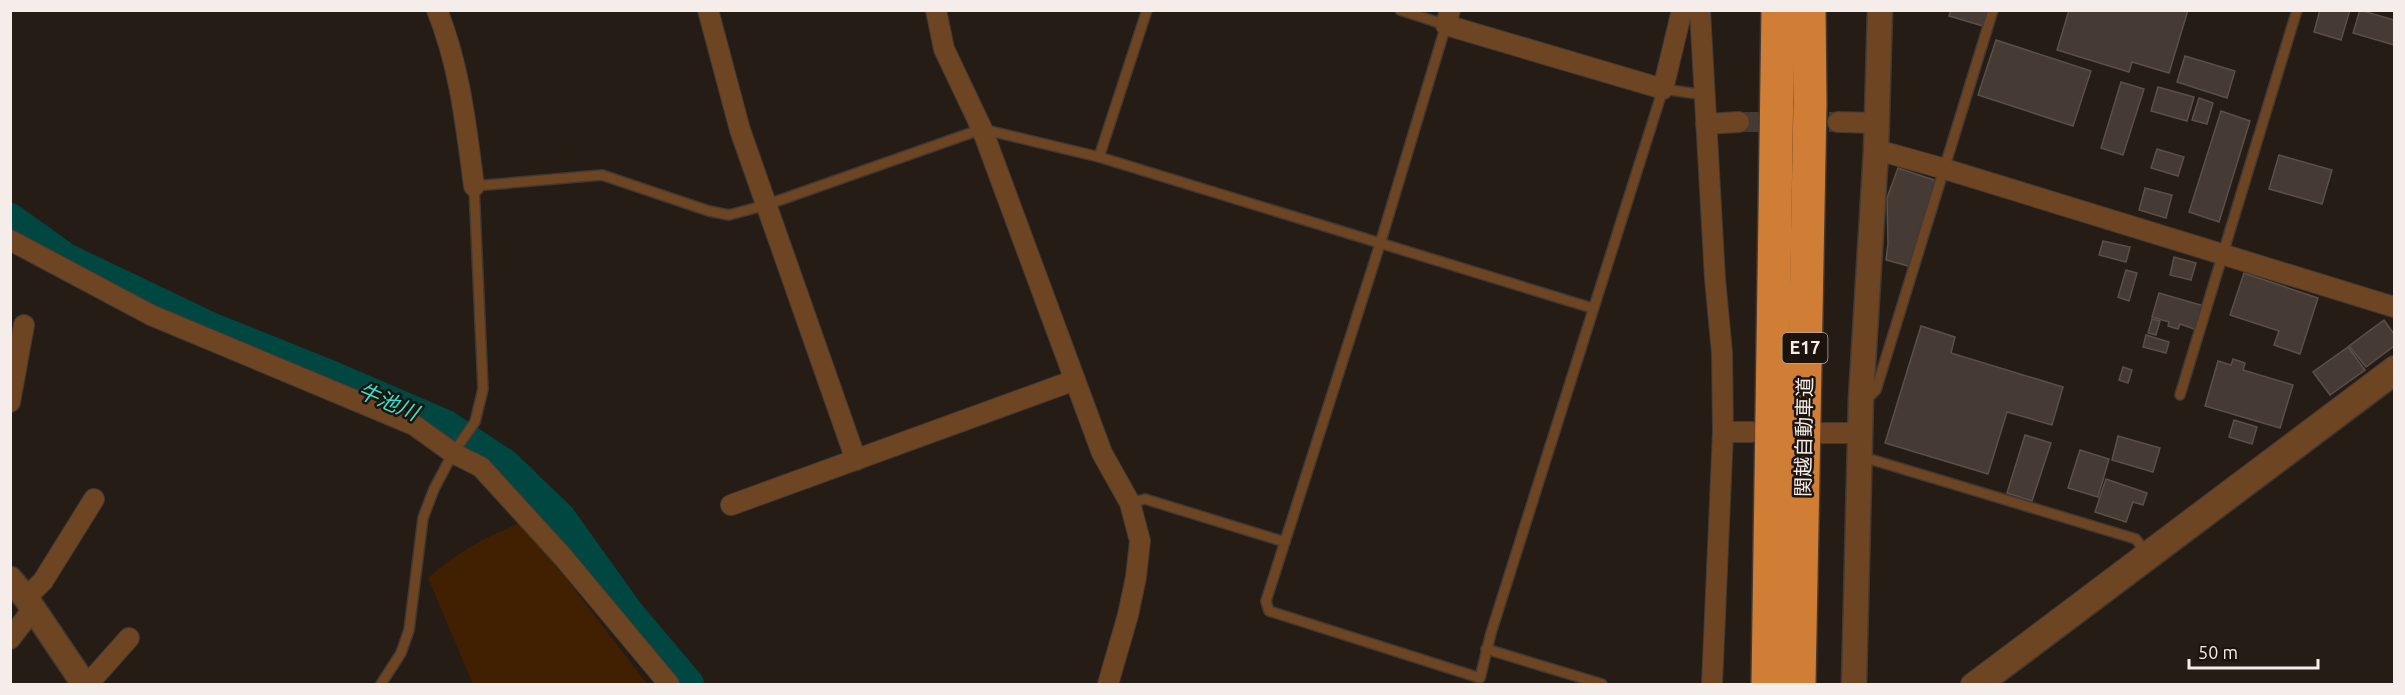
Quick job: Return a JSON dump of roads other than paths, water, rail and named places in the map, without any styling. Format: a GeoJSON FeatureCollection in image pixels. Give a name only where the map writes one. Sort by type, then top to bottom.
{"type":"FeatureCollection","features":[{"type":"Feature","properties":{"kind":"highway","name":"関越自動車道"},"geometry":{"type":"LineString","coordinates":[[1768,684],[1778,10]]}},
{"type":"Feature","properties":{"kind":"highway","name":"関越自動車道"},"geometry":{"type":"LineString","coordinates":[[1799,684],[1810,113],[1809,10]]}},
{"type":"Feature","properties":{"kind":"street"},"geometry":{"type":"LineString","coordinates":[[437,10],[450,42],[474,186]]}},
{"type":"Feature","properties":{"kind":"street"},"geometry":{"type":"LineString","coordinates":[[708,10],[740,130],[856,460]]}},
{"type":"Feature","properties":{"kind":"street"},"geometry":{"type":"LineString","coordinates":[[936,10],[944,49],[982,129],[1102,453],[1130,504],[1140,541],[1136,577],[1128,615],[1108,684]]}},
{"type":"Feature","properties":{"kind":"street"},"geometry":{"type":"LineString","coordinates":[[1448,18],[1663,89],[1683,10]]}},
{"type":"Feature","properties":{"kind":"street"},"geometry":{"type":"LineString","coordinates":[[1700,10],[1722,353],[1723,432],[1712,684]]}},
{"type":"Feature","properties":{"kind":"street"},"geometry":{"type":"LineString","coordinates":[[1854,684],[1861,399],[1875,151],[1880,10]]}},
{"type":"Feature","properties":{"kind":"street"},"geometry":{"type":"LineString","coordinates":[[1706,124],[1739,122]]}},
{"type":"Feature","properties":{"kind":"street"},"geometry":{"type":"LineString","coordinates":[[1838,122],[1876,123]]}},
{"type":"Feature","properties":{"kind":"street"},"geometry":{"type":"LineString","coordinates":[[1875,151],[1945,169],[2394,307]]}},
{"type":"Feature","properties":{"kind":"street"},"geometry":{"type":"LineString","coordinates":[[10,240],[151,315],[414,425],[453,453],[481,467],[563,557],[669,684]]}},
{"type":"Feature","properties":{"kind":"street"},"geometry":{"type":"LineString","coordinates":[[10,402],[24,325]]}},
{"type":"Feature","properties":{"kind":"street"},"geometry":{"type":"LineString","coordinates":[[1971,684],[2394,366]]}},
{"type":"Feature","properties":{"kind":"street"},"geometry":{"type":"LineString","coordinates":[[731,505],[1075,380]]}},
{"type":"Feature","properties":{"kind":"street"},"geometry":{"type":"LineString","coordinates":[[1723,432],[1752,432]]}},
{"type":"Feature","properties":{"kind":"street"},"geometry":{"type":"LineString","coordinates":[[1822,433],[1861,433]]}},
{"type":"Feature","properties":{"kind":"street"},"geometry":{"type":"LineString","coordinates":[[10,639],[94,499]]}},
{"type":"Feature","properties":{"kind":"street"},"geometry":{"type":"LineString","coordinates":[[10,579],[86,684],[129,638]]}},
{"type":"Feature","properties":{"kind":"lane"},"geometry":{"type":"LineString","coordinates":[[1099,157],[1148,10]]}},
{"type":"Feature","properties":{"kind":"lane"},"geometry":{"type":"LineString","coordinates":[[1400,10],[1448,18],[1380,244],[1266,601],[1269,611],[1480,678],[1486,649],[1663,89],[1705,95]]}},
{"type":"Feature","properties":{"kind":"lane"},"geometry":{"type":"LineString","coordinates":[[1861,399],[1869,397],[1876,390],[1993,10]]}},
{"type":"Feature","properties":{"kind":"lane"},"geometry":{"type":"LineString","coordinates":[[2180,394],[2297,10]]}},
{"type":"Feature","properties":{"kind":"lane"},"geometry":{"type":"LineString","coordinates":[[381,684],[401,653],[409,630],[423,518],[434,489],[453,453],[475,422],[483,388],[474,186],[602,175],[709,211],[729,215],[766,205],[982,129],[1099,157],[1592,308]]}},
{"type":"Feature","properties":{"kind":"lane"},"geometry":{"type":"LineString","coordinates":[[1992,684],[2394,382]]}},
{"type":"Feature","properties":{"kind":"lane"},"geometry":{"type":"LineString","coordinates":[[1860,459],[1873,459],[2136,539],[2146,553]]}},
{"type":"Feature","properties":{"kind":"lane"},"geometry":{"type":"LineString","coordinates":[[1130,504],[1145,499],[1285,542]]}},
{"type":"Feature","properties":{"kind":"lane"},"geometry":{"type":"LineString","coordinates":[[1486,649],[1602,684]]}},
{"type":"Feature","properties":{"kind":"waterway","name":"牛池川"},"geometry":{"type":"LineString","coordinates":[[10,219],[66,259],[208,327],[446,426],[505,465],[560,518],[628,613],[688,684]]}},
{"type":"Feature","properties":{"kind":"tunnel"},"geometry":{"type":"LineString","coordinates":[[1739,122],[1838,122]]}}]}
